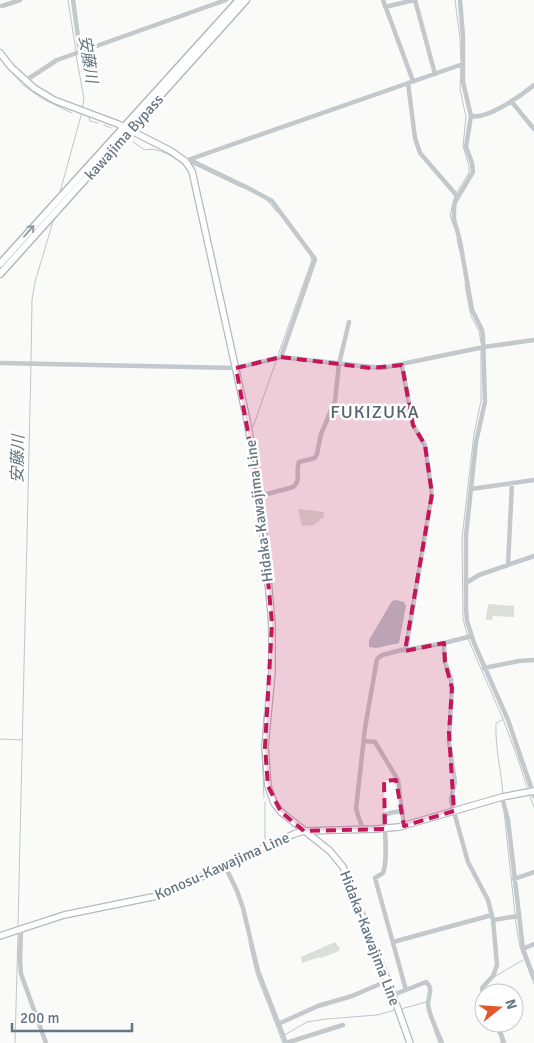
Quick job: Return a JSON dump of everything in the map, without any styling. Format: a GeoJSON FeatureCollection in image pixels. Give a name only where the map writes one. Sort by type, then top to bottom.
{"type":"FeatureCollection","features":[{"type":"Feature","properties":{"kind":"highway","name":"kawajima Bypass"},"geometry":{"type":"LineString","coordinates":[[0,264],[123,127],[241,1]]}},
{"type":"Feature","properties":{"kind":"highway","name":"kawajima Bypass"},"geometry":{"type":"LineString","coordinates":[[0,274],[130,131],[241,1]]}},
{"type":"Feature","properties":{"kind":"main road"},"geometry":{"type":"LineString","coordinates":[[0,53],[25,81],[54,100],[123,127],[165,147],[186,161]]}},
{"type":"Feature","properties":{"kind":"main road","name":"Hidaka-Kawajima Line"},"geometry":{"type":"LineString","coordinates":[[186,161],[192,171],[236,368],[256,466],[260,496],[272,623],[272,672],[265,747],[266,778],[271,795],[278,807],[304,831],[330,851],[343,866],[410,1043]]}},
{"type":"Feature","properties":{"kind":"main road","name":"Konosu-Kawajima Line"},"geometry":{"type":"LineString","coordinates":[[0,936],[64,915],[162,895],[278,840],[304,831],[385,829],[404,826],[502,796],[533,793]]}},
{"type":"Feature","properties":{"kind":"street"},"geometry":{"type":"LineString","coordinates":[[1,0],[1,7],[20,0]]}},
{"type":"Feature","properties":{"kind":"street"},"geometry":{"type":"LineString","coordinates":[[73,0],[80,51]]}},
{"type":"Feature","properties":{"kind":"street"},"geometry":{"type":"LineString","coordinates":[[25,81],[57,60],[226,0]]}},
{"type":"Feature","properties":{"kind":"street"},"geometry":{"type":"LineString","coordinates":[[383,0],[413,81]]}},
{"type":"Feature","properties":{"kind":"street"},"geometry":{"type":"LineString","coordinates":[[385,7],[414,0],[435,74]]}},
{"type":"Feature","properties":{"kind":"street"},"geometry":{"type":"LineString","coordinates":[[460,0],[465,94],[471,116],[466,147],[473,172],[458,197],[454,208],[454,219],[460,240],[472,310],[482,330],[485,402],[476,442],[466,535],[466,609],[472,636],[484,668],[508,720],[533,793]]}},
{"type":"Feature","properties":{"kind":"street"},"geometry":{"type":"LineString","coordinates":[[186,161],[463,64]]}},
{"type":"Feature","properties":{"kind":"street"},"geometry":{"type":"LineString","coordinates":[[408,83],[420,153],[458,197]]}},
{"type":"Feature","properties":{"kind":"street"},"geometry":{"type":"LineString","coordinates":[[471,116],[480,116],[499,108],[534,85]]}},
{"type":"Feature","properties":{"kind":"street"},"geometry":{"type":"LineString","coordinates":[[511,101],[534,129]]}},
{"type":"Feature","properties":{"kind":"street"},"geometry":{"type":"LineString","coordinates":[[186,161],[194,162],[272,201],[315,258],[281,357]]}},
{"type":"Feature","properties":{"kind":"street"},"geometry":{"type":"LineString","coordinates":[[260,496],[293,487],[297,484],[297,465],[299,462],[315,458],[321,434],[335,401],[339,364],[349,322]]}},
{"type":"Feature","properties":{"kind":"street"},"geometry":{"type":"LineString","coordinates":[[0,363],[236,368],[281,357],[382,368],[484,347],[534,340]]}},
{"type":"Feature","properties":{"kind":"street"},"geometry":{"type":"LineString","coordinates":[[402,364],[413,426],[425,445],[432,494],[405,650]]}},
{"type":"Feature","properties":{"kind":"street"},"geometry":{"type":"LineString","coordinates":[[471,489],[534,480]]}},
{"type":"Feature","properties":{"kind":"street"},"geometry":{"type":"LineString","coordinates":[[508,565],[512,483]]}},
{"type":"Feature","properties":{"kind":"street"},"geometry":{"type":"LineString","coordinates":[[466,583],[472,578],[534,556]]}},
{"type":"Feature","properties":{"kind":"street"},"geometry":{"type":"LineString","coordinates":[[363,830],[356,809],[364,741],[377,659],[382,655],[472,636]]}},
{"type":"Feature","properties":{"kind":"street"},"geometry":{"type":"LineString","coordinates":[[444,642],[444,662],[451,678],[452,688],[449,733],[455,782],[451,799],[468,862],[484,891],[490,905],[492,917],[497,965],[493,976],[487,983]]}},
{"type":"Feature","properties":{"kind":"street"},"geometry":{"type":"LineString","coordinates":[[484,668],[534,660]]}},
{"type":"Feature","properties":{"kind":"street"},"geometry":{"type":"LineString","coordinates":[[364,741],[375,742],[395,774],[400,788],[404,826]]}},
{"type":"Feature","properties":{"kind":"street"},"geometry":{"type":"LineString","coordinates":[[502,796],[508,820],[522,949],[534,978]]}},
{"type":"Feature","properties":{"kind":"street"},"geometry":{"type":"LineString","coordinates":[[401,811],[384,815],[386,855],[384,872],[376,876],[375,880],[406,990]]}},
{"type":"Feature","properties":{"kind":"street"},"geometry":{"type":"LineString","coordinates":[[225,866],[233,880],[243,908],[258,971],[286,1043],[343,1026]]}},
{"type":"Feature","properties":{"kind":"street"},"geometry":{"type":"LineString","coordinates":[[514,879],[534,872]]}},
{"type":"Feature","properties":{"kind":"street"},"geometry":{"type":"LineString","coordinates":[[393,942],[492,917],[518,916]]}},
{"type":"Feature","properties":{"kind":"street"},"geometry":{"type":"LineString","coordinates":[[21,929],[21,974],[46,1043]]}},
{"type":"Feature","properties":{"kind":"street"},"geometry":{"type":"LineString","coordinates":[[522,949],[534,944]]}},
{"type":"Feature","properties":{"kind":"street"},"geometry":{"type":"LineString","coordinates":[[278,1024],[324,1004],[352,996],[387,981]]}},
{"type":"Feature","properties":{"kind":"street"},"geometry":{"type":"LineString","coordinates":[[393,995],[426,982],[429,984],[431,997],[428,1004],[442,1043]]}},
{"type":"Feature","properties":{"kind":"highlighted area"},"geometry":{"type":"Polygon","coordinates":[[[281,357],[371,368],[402,365],[413,425],[425,445],[432,494],[405,651],[444,643],[445,662],[452,688],[449,733],[454,811],[404,826],[396,780],[384,781],[385,829],[304,831],[281,812],[268,786],[265,747],[272,623],[260,496],[236,368],[281,357]]]}},
{"type":"Feature","properties":{"kind":"shaded area"},"geometry":{"type":"Polygon","coordinates":[[[298,509],[324,512],[323,519],[320,518],[319,522],[316,522],[315,525],[302,526],[298,509]]]}},
{"type":"Feature","properties":{"kind":"shaded area"},"geometry":{"type":"Polygon","coordinates":[[[392,601],[404,602],[406,606],[399,643],[376,648],[369,647],[369,640],[392,601]]]}},
{"type":"Feature","properties":{"kind":"shaded area"},"geometry":{"type":"Polygon","coordinates":[[[488,604],[514,606],[514,617],[493,616],[492,620],[486,620],[488,604]]]}},
{"type":"Feature","properties":{"kind":"shaded area"},"geometry":{"type":"Polygon","coordinates":[[[335,942],[340,949],[339,951],[302,963],[301,957],[335,942]]]}},
{"type":"Feature","properties":{"kind":"waterway","name":"安藤川"},"geometry":{"type":"LineString","coordinates":[[68,0],[76,51]]}},
{"type":"Feature","properties":{"kind":"waterway"},"geometry":{"type":"LineString","coordinates":[[455,0],[461,62]]}},
{"type":"Feature","properties":{"kind":"waterway","name":"安藤川"},"geometry":{"type":"LineString","coordinates":[[76,55],[84,99],[82,108]]}},
{"type":"Feature","properties":{"kind":"waterway"},"geometry":{"type":"LineString","coordinates":[[0,59],[23,85],[43,99],[72,113]]}},
{"type":"Feature","properties":{"kind":"waterway"},"geometry":{"type":"LineString","coordinates":[[457,192],[469,173],[469,166],[463,146],[466,117],[460,89],[461,66]]}},
{"type":"Feature","properties":{"kind":"waterway","name":"安藤川"},"geometry":{"type":"LineString","coordinates":[[60,192],[82,112]]}},
{"type":"Feature","properties":{"kind":"waterway"},"geometry":{"type":"LineString","coordinates":[[89,118],[90,121],[98,123]]}},
{"type":"Feature","properties":{"kind":"waterway"},"geometry":{"type":"LineString","coordinates":[[104,125],[111,128]]}},
{"type":"Feature","properties":{"kind":"waterway"},"geometry":{"type":"LineString","coordinates":[[133,142],[145,150],[150,149],[165,153],[183,164]]}},
{"type":"Feature","properties":{"kind":"waterway"},"geometry":{"type":"LineString","coordinates":[[190,165],[195,165],[241,187]]}},
{"type":"Feature","properties":{"kind":"waterway"},"geometry":{"type":"LineString","coordinates":[[454,227],[450,215],[455,196]]}},
{"type":"Feature","properties":{"kind":"waterway"},"geometry":{"type":"LineString","coordinates":[[267,200],[277,212]]}},
{"type":"Feature","properties":{"kind":"waterway","name":"安藤川"},"geometry":{"type":"LineString","coordinates":[[31,361],[32,300],[35,282],[54,218]]}},
{"type":"Feature","properties":{"kind":"waterway"},"geometry":{"type":"LineString","coordinates":[[457,239],[460,252]]}},
{"type":"Feature","properties":{"kind":"waterway"},"geometry":{"type":"LineString","coordinates":[[278,355],[312,260],[311,257]]}},
{"type":"Feature","properties":{"kind":"waterway"},"geometry":{"type":"LineString","coordinates":[[465,285],[471,316],[479,331],[481,343]]}},
{"type":"Feature","properties":{"kind":"waterway"},"geometry":{"type":"LineString","coordinates":[[481,350],[481,401],[474,434],[462,538],[463,619],[469,641],[503,719],[528,790]]}},
{"type":"Feature","properties":{"kind":"waterway"},"geometry":{"type":"LineString","coordinates":[[253,427],[276,361]]}},
{"type":"Feature","properties":{"kind":"waterway","name":"安藤川"},"geometry":{"type":"LineString","coordinates":[[18,926],[31,365]]}},
{"type":"Feature","properties":{"kind":"waterway"},"geometry":{"type":"LineString","coordinates":[[251,457],[268,612],[269,667],[265,709]]}},
{"type":"Feature","properties":{"kind":"waterway"},"geometry":{"type":"LineString","coordinates":[[264,714],[262,747],[264,798]]}},
{"type":"Feature","properties":{"kind":"waterway"},"geometry":{"type":"LineString","coordinates":[[502,720],[496,723],[496,732],[503,794]]}},
{"type":"Feature","properties":{"kind":"waterway"},"geometry":{"type":"LineString","coordinates":[[0,739],[22,740]]}},
{"type":"Feature","properties":{"kind":"waterway"},"geometry":{"type":"LineString","coordinates":[[529,794],[534,807]]}},
{"type":"Feature","properties":{"kind":"waterway"},"geometry":{"type":"LineString","coordinates":[[265,802],[265,840]]}},
{"type":"Feature","properties":{"kind":"waterway"},"geometry":{"type":"LineString","coordinates":[[504,811],[515,914]]}},
{"type":"Feature","properties":{"kind":"waterway"},"geometry":{"type":"LineString","coordinates":[[515,918],[520,947],[534,984]]}},
{"type":"Feature","properties":{"kind":"waterway","name":"安藤川"},"geometry":{"type":"LineString","coordinates":[[15,1043],[18,934]]}},
{"type":"Feature","properties":{"kind":"waterway"},"geometry":{"type":"LineString","coordinates":[[249,942],[256,973],[283,1043]]}},
{"type":"Feature","properties":{"kind":"waterway"},"geometry":{"type":"LineString","coordinates":[[494,977],[523,960]]}},
{"type":"Feature","properties":{"kind":"waterway"},"geometry":{"type":"LineString","coordinates":[[401,1009],[426,1002]]}},
{"type":"Feature","properties":{"kind":"waterway"},"geometry":{"type":"LineString","coordinates":[[281,1037],[307,1022],[377,1015],[395,1010]]}},
{"type":"Feature","properties":{"kind":"waterway"},"geometry":{"type":"LineString","coordinates":[[434,1030],[439,1043]]}},
{"type":"Feature","properties":{"kind":"waterway"},"geometry":{"type":"LineString","coordinates":[[502,1033],[506,1043]]}},
{"type":"Feature","properties":{"kind":"district","name":"FUKIZUKA"},"geometry":{"type":"Point","coordinates":[375,412]}}]}
